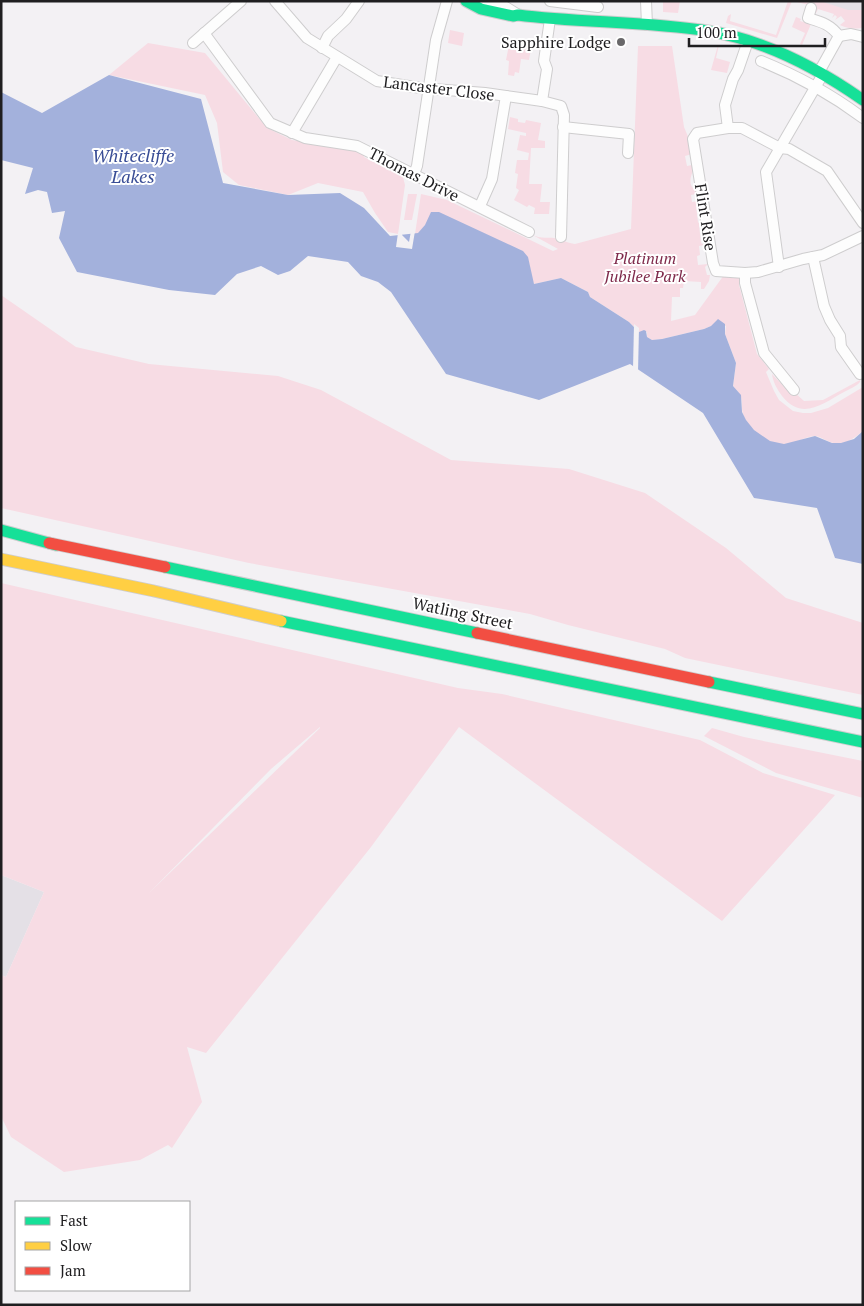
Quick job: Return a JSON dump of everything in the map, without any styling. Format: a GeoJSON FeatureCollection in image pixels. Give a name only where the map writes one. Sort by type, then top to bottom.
{"type":"FeatureCollection","features":[{"type":"Feature","properties":{"kind":"main road"},"geometry":{"type":"LineString","coordinates":[[466,1],[481,9],[513,16],[699,30],[748,41],[785,55],[821,73],[863,100]]}},
{"type":"Feature","properties":{"kind":"main road","name":"Watling Street"},"geometry":{"type":"LineString","coordinates":[[1,532],[863,714]]}},
{"type":"Feature","properties":{"kind":"main road"},"geometry":{"type":"LineString","coordinates":[[1,559],[302,626],[863,743]]}},
{"type":"Feature","properties":{"kind":"street"},"geometry":{"type":"LineString","coordinates":[[193,43],[241,1]]}},
{"type":"Feature","properties":{"kind":"street","name":"Lancaster Close"},"geometry":{"type":"LineString","coordinates":[[275,1],[306,38],[377,81],[422,88],[542,101]]}},
{"type":"Feature","properties":{"kind":"street"},"geometry":{"type":"LineString","coordinates":[[322,48],[328,36],[343,23],[359,1]]}},
{"type":"Feature","properties":{"kind":"street"},"geometry":{"type":"LineString","coordinates":[[414,174],[436,40],[446,1]]}},
{"type":"Feature","properties":{"kind":"street"},"geometry":{"type":"LineString","coordinates":[[484,1],[504,6],[518,15]]}},
{"type":"Feature","properties":{"kind":"street"},"geometry":{"type":"LineString","coordinates":[[551,1],[598,7]]}},
{"type":"Feature","properties":{"kind":"street"},"geometry":{"type":"LineString","coordinates":[[646,1],[647,25]]}},
{"type":"Feature","properties":{"kind":"street"},"geometry":{"type":"LineString","coordinates":[[811,8],[808,18],[827,24],[839,36]]}},
{"type":"Feature","properties":{"kind":"street"},"geometry":{"type":"LineString","coordinates":[[550,19],[544,60],[547,69],[542,101],[561,106],[564,115],[562,237]]}},
{"type":"Feature","properties":{"kind":"street","name":"Thomas Drive"},"geometry":{"type":"LineString","coordinates":[[204,33],[270,123],[292,134],[357,146],[530,232]]}},
{"type":"Feature","properties":{"kind":"street"},"geometry":{"type":"LineString","coordinates":[[839,36],[851,34],[863,37]]}},
{"type":"Feature","properties":{"kind":"street"},"geometry":{"type":"LineString","coordinates":[[779,266],[766,173],[816,86],[839,36]]}},
{"type":"Feature","properties":{"kind":"street"},"geometry":{"type":"LineString","coordinates":[[748,41],[724,107],[728,128],[741,127],[779,148],[788,149],[828,172],[863,224]]}},
{"type":"Feature","properties":{"kind":"street"},"geometry":{"type":"LineString","coordinates":[[292,134],[336,57]]}},
{"type":"Feature","properties":{"kind":"street"},"geometry":{"type":"LineString","coordinates":[[761,61],[816,86],[863,118]]}},
{"type":"Feature","properties":{"kind":"street"},"geometry":{"type":"LineString","coordinates":[[480,206],[492,180],[506,96]]}},
{"type":"Feature","properties":{"kind":"street"},"geometry":{"type":"LineString","coordinates":[[563,127],[629,134],[628,153]]}},
{"type":"Feature","properties":{"kind":"street","name":"Flint Rise"},"geometry":{"type":"LineString","coordinates":[[728,128],[697,133],[693,140],[713,263],[716,271],[758,272],[830,252],[863,236]]}},
{"type":"Feature","properties":{"kind":"street"},"geometry":{"type":"LineString","coordinates":[[812,258],[824,306],[840,336],[841,346],[860,374]]}},
{"type":"Feature","properties":{"kind":"street"},"geometry":{"type":"LineString","coordinates":[[745,273],[745,282],[764,353],[794,390]]}},
{"type":"Feature","properties":{"kind":"shaded area"},"geometry":{"type":"Polygon","coordinates":[[[802,1],[863,1],[863,21],[802,1]]]}},
{"type":"Feature","properties":{"kind":"shaded area"},"geometry":{"type":"Polygon","coordinates":[[[1,875],[44,892],[6,977],[1,975],[1,875]]]}},
{"type":"Feature","properties":{"kind":"green space"},"geometry":{"type":"Polygon","coordinates":[[[663,1],[680,1],[678,13],[663,12],[663,1]]]}},
{"type":"Feature","properties":{"kind":"green space"},"geometry":{"type":"Polygon","coordinates":[[[788,1],[792,1],[777,38],[726,23],[728,16],[731,14],[730,21],[776,35],[788,1]]]}},
{"type":"Feature","properties":{"kind":"green space"},"geometry":{"type":"Polygon","coordinates":[[[820,1],[848,10],[863,10],[863,27],[848,28],[842,26],[840,25],[845,21],[841,16],[835,20],[837,17],[835,15],[832,18],[834,14],[818,9],[815,15],[816,7],[797,2],[820,1]]]}},
{"type":"Feature","properties":{"kind":"green space"},"geometry":{"type":"Polygon","coordinates":[[[796,17],[801,19],[800,21],[811,24],[802,45],[800,44],[805,33],[792,27],[796,17]]]}},
{"type":"Feature","properties":{"kind":"green space"},"geometry":{"type":"Polygon","coordinates":[[[450,30],[464,33],[462,46],[448,43],[450,30]]]}},
{"type":"Feature","properties":{"kind":"green space"},"geometry":{"type":"Polygon","coordinates":[[[148,43],[205,53],[267,128],[292,140],[354,151],[357,149],[363,153],[364,157],[396,173],[402,173],[405,185],[398,234],[388,232],[363,192],[318,183],[288,195],[239,185],[223,172],[217,123],[205,95],[109,75],[148,43]]]}},
{"type":"Feature","properties":{"kind":"green space"},"geometry":{"type":"Polygon","coordinates":[[[509,45],[517,47],[516,51],[523,52],[524,48],[531,49],[529,60],[521,59],[519,73],[515,72],[514,76],[508,75],[509,61],[506,60],[509,45]]]}},
{"type":"Feature","properties":{"kind":"green space"},"geometry":{"type":"Polygon","coordinates":[[[718,45],[716,58],[730,62],[727,73],[711,70],[718,45]]]}},
{"type":"Feature","properties":{"kind":"green space","name":"Platinum Jubilee Park"},"geometry":{"type":"Polygon","coordinates":[[[638,46],[672,46],[684,127],[692,154],[685,156],[687,166],[692,165],[693,171],[690,181],[696,194],[691,195],[692,202],[698,201],[696,206],[698,222],[700,224],[701,243],[704,245],[699,246],[698,265],[708,264],[705,267],[707,275],[710,275],[704,289],[701,289],[701,282],[684,281],[683,288],[680,288],[680,297],[672,297],[671,321],[695,315],[724,275],[740,277],[739,285],[757,354],[769,369],[766,372],[779,400],[793,411],[811,413],[828,408],[863,387],[863,431],[851,440],[838,444],[814,436],[788,444],[778,444],[759,435],[746,420],[742,412],[741,397],[733,386],[736,363],[725,334],[726,326],[711,326],[652,340],[647,337],[647,332],[639,332],[629,322],[590,297],[588,292],[561,278],[534,284],[528,260],[519,249],[425,225],[420,232],[415,234],[421,194],[447,200],[553,251],[558,249],[531,234],[538,237],[556,238],[575,244],[631,229],[638,46]]]}},
{"type":"Feature","properties":{"kind":"green space"},"geometry":{"type":"Polygon","coordinates":[[[510,117],[518,119],[518,122],[525,123],[526,120],[541,123],[538,140],[545,141],[545,148],[531,148],[529,184],[542,184],[540,202],[550,202],[549,214],[534,214],[535,208],[529,205],[527,207],[514,200],[519,190],[516,188],[518,174],[515,173],[517,160],[528,160],[529,153],[517,150],[520,135],[526,136],[526,133],[508,129],[510,117]]]}},
{"type":"Feature","properties":{"kind":"green space"},"geometry":{"type":"Polygon","coordinates":[[[408,194],[417,194],[412,220],[404,220],[408,194]]]}},
{"type":"Feature","properties":{"kind":"green space"},"geometry":{"type":"Polygon","coordinates":[[[1,295],[76,347],[149,364],[278,376],[321,390],[451,460],[569,469],[645,493],[726,548],[786,598],[863,623],[863,695],[685,658],[665,649],[530,614],[249,563],[1,508],[1,295]]]}},
{"type":"Feature","properties":{"kind":"green space"},"geometry":{"type":"Polygon","coordinates":[[[772,374],[791,394],[794,392],[804,401],[823,400],[860,380],[860,382],[820,405],[805,409],[797,408],[782,396],[773,380],[772,374]]]}},
{"type":"Feature","properties":{"kind":"green space"},"geometry":{"type":"Polygon","coordinates":[[[1,583],[458,688],[502,694],[700,740],[763,773],[835,795],[722,921],[459,727],[371,847],[206,1053],[187,1047],[202,1102],[172,1148],[168,1145],[140,1160],[64,1172],[11,1137],[1,1116],[1,975],[6,977],[44,892],[1,875],[1,583]],[[320,728],[271,769],[149,893],[320,728]]]}},
{"type":"Feature","properties":{"kind":"green space"},"geometry":{"type":"Polygon","coordinates":[[[712,728],[744,737],[863,761],[863,798],[776,773],[704,736],[712,728]]]}},
{"type":"Feature","properties":{"kind":"water","name":"Whitecliffe Lakes"},"geometry":{"type":"Polygon","coordinates":[[[109,75],[201,99],[223,183],[288,195],[340,193],[364,208],[390,236],[418,233],[425,225],[431,212],[439,212],[523,251],[528,257],[534,284],[561,278],[588,292],[590,297],[629,322],[639,332],[646,331],[647,337],[652,340],[704,329],[711,326],[718,319],[725,324],[725,334],[736,363],[733,386],[741,395],[742,412],[754,430],[770,441],[784,444],[815,436],[832,443],[841,443],[854,439],[863,431],[863,564],[835,558],[817,508],[754,498],[703,413],[630,364],[539,400],[446,374],[391,292],[378,282],[361,276],[348,262],[308,256],[290,271],[278,275],[261,266],[237,274],[215,295],[169,290],[77,272],[59,238],[65,211],[52,213],[47,192],[38,190],[25,194],[33,168],[1,160],[1,92],[42,113],[109,75]]]}},
{"type":"Feature","properties":{"kind":"pier"},"geometry":{"type":"Polygon","coordinates":[[[411,231],[415,231],[412,249],[396,247],[398,233],[402,232],[402,235],[409,242],[411,231]]]}},
{"type":"Feature","properties":{"kind":"pier"},"geometry":{"type":"Polygon","coordinates":[[[634,324],[639,328],[638,372],[633,369],[634,324]]]}},
{"type":"Feature","properties":{"kind":"traffic: fast"},"geometry":{"type":"LineString","coordinates":[[466,1],[481,9],[513,16],[661,25],[729,35],[789,56],[863,100]]}},
{"type":"Feature","properties":{"kind":"traffic: fast"},"geometry":{"type":"LineString","coordinates":[[1,530],[56,545]]}},
{"type":"Feature","properties":{"kind":"traffic: fast"},"geometry":{"type":"LineString","coordinates":[[165,567],[477,633]]}},
{"type":"Feature","properties":{"kind":"traffic: fast"},"geometry":{"type":"LineString","coordinates":[[281,621],[863,742]]}},
{"type":"Feature","properties":{"kind":"traffic: fast"},"geometry":{"type":"LineString","coordinates":[[709,682],[863,714]]}},
{"type":"Feature","properties":{"kind":"traffic: slow"},"geometry":{"type":"LineString","coordinates":[[1,559],[154,591],[281,621]]}},
{"type":"Feature","properties":{"kind":"traffic: jam"},"geometry":{"type":"LineString","coordinates":[[49,543],[165,567]]}},
{"type":"Feature","properties":{"kind":"traffic: jam"},"geometry":{"type":"LineString","coordinates":[[477,633],[709,682]]}},
{"type":"Feature","properties":{"kind":"place","name":"Sapphire Lodge"},"geometry":{"type":"Point","coordinates":[621,42]}}]}
